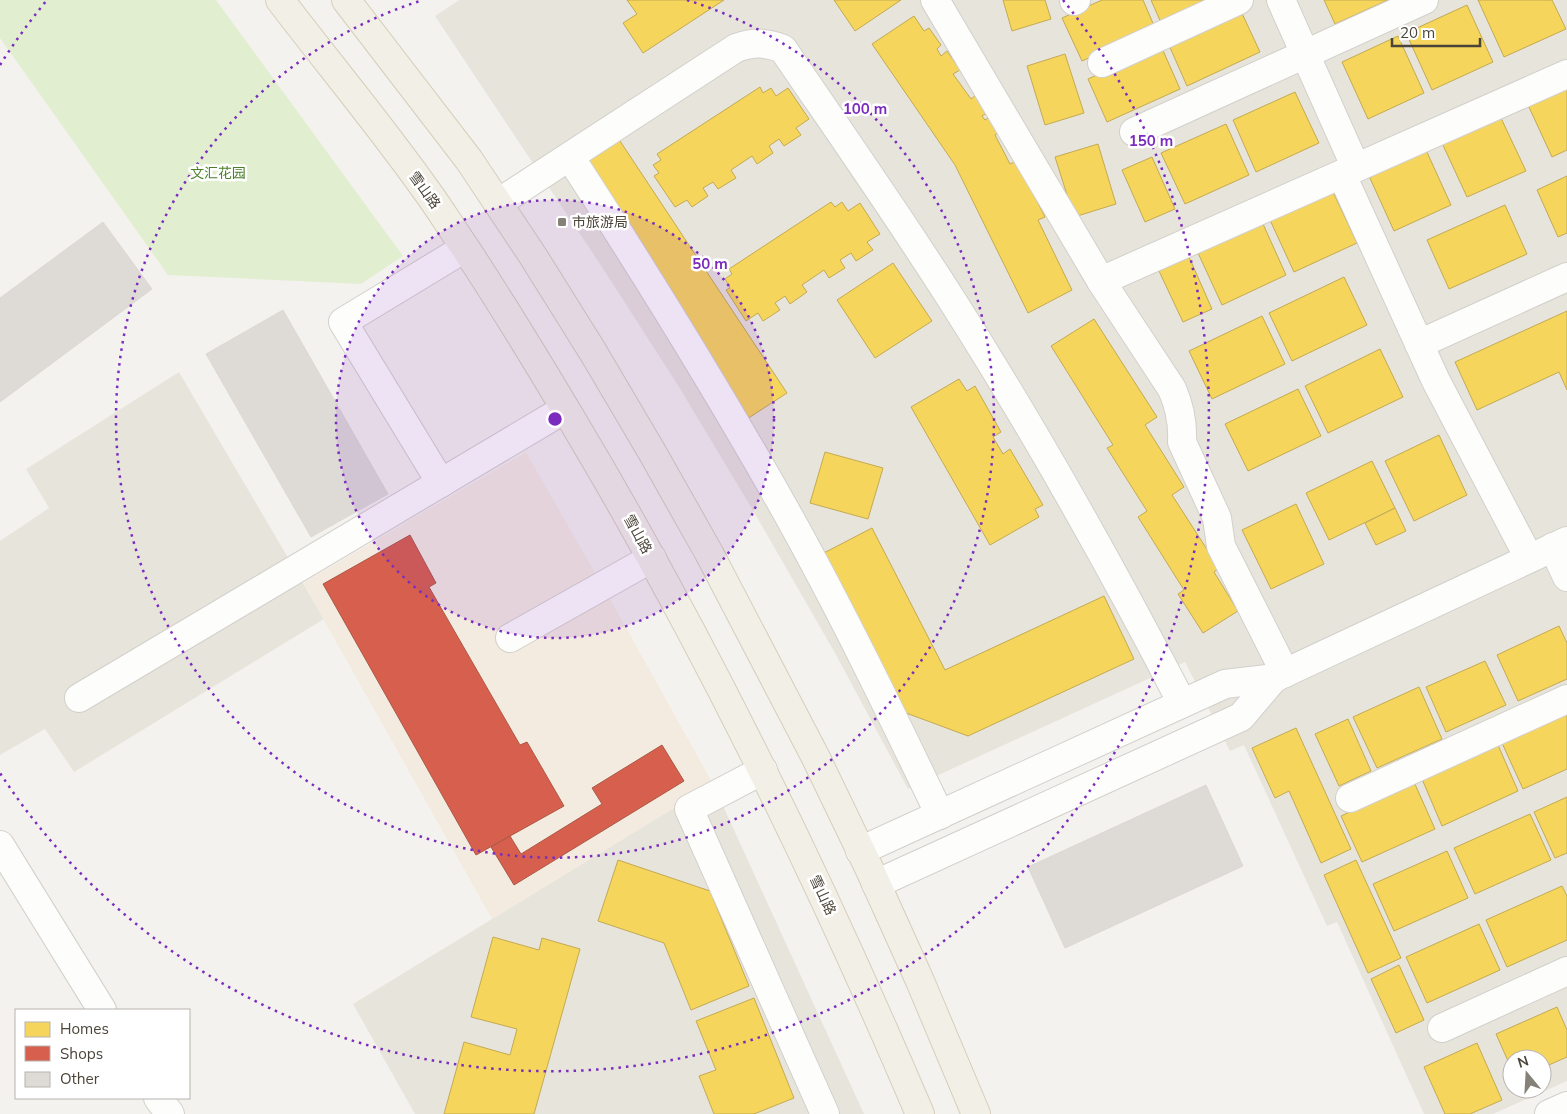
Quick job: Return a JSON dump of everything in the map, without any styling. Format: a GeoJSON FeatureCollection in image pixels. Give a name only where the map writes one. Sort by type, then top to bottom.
{"type":"FeatureCollection","features":[{"type":"Feature","properties":{"kind":"main road","name":"雪山路"},"geometry":{"type":"LineString","coordinates":[[280,0],[427,190],[565,409],[652,558],[763,770],[825,899],[920,1114]]}},
{"type":"Feature","properties":{"kind":"main road"},"geometry":{"type":"LineString","coordinates":[[346,0],[470,160],[594,352],[704,545],[810,747],[876,884],[920,981],[976,1114]]}},
{"type":"Feature","properties":{"kind":"street"},"geometry":{"type":"LineString","coordinates":[[935,0],[1101,281],[1175,396],[1181,415],[1182,442],[1217,518],[1222,546],[1280,676]]}},
{"type":"Feature","properties":{"kind":"street"},"geometry":{"type":"LineString","coordinates":[[1102,63],[1239,0]]}},
{"type":"Feature","properties":{"kind":"street"},"geometry":{"type":"LineString","coordinates":[[1281,0],[1305,54],[1349,171],[1419,344],[1436,381],[1529,558]]}},
{"type":"Feature","properties":{"kind":"street"},"geometry":{"type":"LineString","coordinates":[[1134,132],[1424,0]]}},
{"type":"Feature","properties":{"kind":"street"},"geometry":{"type":"LineString","coordinates":[[498,203],[736,48],[748,44],[761,43],[783,49],[955,304],[1023,414],[1087,526],[1182,703]]}},
{"type":"Feature","properties":{"kind":"street"},"geometry":{"type":"LineString","coordinates":[[1101,281],[1567,74]]}},
{"type":"Feature","properties":{"kind":"street"},"geometry":{"type":"LineString","coordinates":[[570,157],[646,274],[698,359],[788,515],[891,714],[940,815]]}},
{"type":"Feature","properties":{"kind":"street"},"geometry":{"type":"LineString","coordinates":[[441,483],[343,322],[465,248]]}},
{"type":"Feature","properties":{"kind":"street"},"geometry":{"type":"LineString","coordinates":[[1419,344],[1567,277]]}},
{"type":"Feature","properties":{"kind":"street"},"geometry":{"type":"LineString","coordinates":[[80,698],[565,409]]}},
{"type":"Feature","properties":{"kind":"street"},"geometry":{"type":"LineString","coordinates":[[860,851],[1225,684],[1280,676],[1560,544],[1567,577]]}},
{"type":"Feature","properties":{"kind":"street"},"geometry":{"type":"LineString","coordinates":[[510,638],[652,558]]}},
{"type":"Feature","properties":{"kind":"street"},"geometry":{"type":"LineString","coordinates":[[876,884],[1241,718],[1280,676]]}},
{"type":"Feature","properties":{"kind":"street"},"geometry":{"type":"LineString","coordinates":[[1350,798],[1567,699]]}},
{"type":"Feature","properties":{"kind":"street"},"geometry":{"type":"LineString","coordinates":[[763,770],[689,809],[825,1114]]}},
{"type":"Feature","properties":{"kind":"street"},"geometry":{"type":"LineString","coordinates":[[0,845],[101,1009]]}},
{"type":"Feature","properties":{"kind":"street"},"geometry":{"type":"LineString","coordinates":[[1442,1028],[1567,971]]}},
{"type":"Feature","properties":{"kind":"street"},"geometry":{"type":"LineString","coordinates":[[159,1099],[170,1114]]}},
{"type":"Feature","properties":{"kind":"street"},"geometry":{"type":"LineString","coordinates":[[1549,1114],[1567,1106]]}},
{"type":"Feature","properties":{"kind":"shaded area"},"geometry":{"type":"Polygon","coordinates":[[[459,0],[1567,0],[1567,1081],[1552,1088],[1552,1049],[1502,1049],[1502,1099],[1527,1099],[1493,1114],[1424,1114],[1337,922],[1327,926],[1244,745],[1230,751],[1185,662],[908,789],[835,653],[758,519],[679,387],[602,267],[435,16],[459,0]]]}},
{"type":"Feature","properties":{"kind":"shaded area"},"geometry":{"type":"Polygon","coordinates":[[[179,372],[324,619],[74,772],[45,729],[0,755],[0,541],[49,508],[26,469],[179,372]]]}},
{"type":"Feature","properties":{"kind":"shaded area"},"geometry":{"type":"Polygon","coordinates":[[[526,452],[713,784],[492,919],[303,583],[526,452]]]}},
{"type":"Feature","properties":{"kind":"shaded area"},"geometry":{"type":"Polygon","coordinates":[[[713,784],[864,1114],[415,1114],[353,1004],[713,784]]]}},
{"type":"Feature","properties":{"kind":"green space","name":"文汇花园"},"geometry":{"type":"Polygon","coordinates":[[[0,0],[216,0],[403,256],[361,284],[168,275],[0,38],[0,0]]]}},
{"type":"Feature","properties":{"kind":"building: Homes"},"geometry":{"type":"Polygon","coordinates":[[[627,0],[724,0],[643,53],[623,23],[637,14],[627,0]]]}},
{"type":"Feature","properties":{"kind":"building: Homes"},"geometry":{"type":"Polygon","coordinates":[[[834,0],[901,0],[855,31],[834,0]]]}},
{"type":"Feature","properties":{"kind":"building: Homes"},"geometry":{"type":"Polygon","coordinates":[[[1003,0],[1045,0],[1051,19],[1012,31],[1003,0]]]}},
{"type":"Feature","properties":{"kind":"building: Homes"},"geometry":{"type":"Polygon","coordinates":[[[1102,0],[1143,0],[1155,28],[1082,61],[1062,18],[1102,0]]]}},
{"type":"Feature","properties":{"kind":"building: Homes"},"geometry":{"type":"Polygon","coordinates":[[[1151,0],[1217,0],[1162,25],[1151,0]]]}},
{"type":"Feature","properties":{"kind":"building: Homes"},"geometry":{"type":"Polygon","coordinates":[[[1324,0],[1388,0],[1335,24],[1324,0]]]}},
{"type":"Feature","properties":{"kind":"building: Homes"},"geometry":{"type":"Polygon","coordinates":[[[1478,0],[1552,0],[1566,29],[1504,57],[1478,0]]]}},
{"type":"Feature","properties":{"kind":"building: Homes"},"geometry":{"type":"Polygon","coordinates":[[[1467,5],[1493,62],[1432,90],[1406,33],[1467,5]]]}},
{"type":"Feature","properties":{"kind":"building: Homes"},"geometry":{"type":"Polygon","coordinates":[[[1240,9],[1260,52],[1187,86],[1168,43],[1240,9]]]}},
{"type":"Feature","properties":{"kind":"building: Homes"},"geometry":{"type":"Polygon","coordinates":[[[914,16],[924,31],[929,28],[941,45],[937,49],[941,56],[947,51],[960,70],[953,74],[971,99],[976,95],[987,113],[982,116],[985,120],[991,116],[1001,131],[995,135],[1010,164],[1017,161],[1045,217],[1038,220],[1072,290],[1028,313],[955,165],[872,44],[914,16]]]}},
{"type":"Feature","properties":{"kind":"building: Homes"},"geometry":{"type":"Polygon","coordinates":[[[1398,36],[1424,93],[1368,119],[1342,62],[1398,36]]]}},
{"type":"Feature","properties":{"kind":"building: Homes"},"geometry":{"type":"Polygon","coordinates":[[[1161,46],[1180,89],[1107,122],[1088,79],[1161,46]]]}},
{"type":"Feature","properties":{"kind":"building: Homes"},"geometry":{"type":"Polygon","coordinates":[[[1065,54],[1084,113],[1045,125],[1027,66],[1065,54]]]}},
{"type":"Feature","properties":{"kind":"building: Homes"},"geometry":{"type":"Polygon","coordinates":[[[760,87],[763,93],[771,88],[776,96],[788,88],[809,119],[796,128],[801,135],[784,146],[779,139],[769,146],[773,153],[757,164],[752,156],[731,170],[736,178],[718,189],[713,182],[703,188],[708,196],[692,207],[687,200],[675,207],[654,176],[659,173],[653,165],[661,160],[657,154],[760,87]]]}},
{"type":"Feature","properties":{"kind":"building: Homes"},"geometry":{"type":"Polygon","coordinates":[[[1567,88],[1567,150],[1552,157],[1528,105],[1567,88]]]}},
{"type":"Feature","properties":{"kind":"building: Homes"},"geometry":{"type":"Polygon","coordinates":[[[1295,92],[1319,143],[1256,172],[1233,120],[1295,92]]]}},
{"type":"Feature","properties":{"kind":"building: Homes"},"geometry":{"type":"Polygon","coordinates":[[[1500,116],[1526,171],[1467,197],[1442,143],[1500,116]]]}},
{"type":"Feature","properties":{"kind":"building: Homes"},"geometry":{"type":"Polygon","coordinates":[[[1226,124],[1249,175],[1185,204],[1161,153],[1226,124]]]}},
{"type":"Feature","properties":{"kind":"building: Homes"},"geometry":{"type":"Polygon","coordinates":[[[618,138],[787,393],[747,419],[579,163],[618,138]]]}},
{"type":"Feature","properties":{"kind":"building: Homes"},"geometry":{"type":"Polygon","coordinates":[[[1098,144],[1116,204],[1074,217],[1055,157],[1098,144]]]}},
{"type":"Feature","properties":{"kind":"building: Homes"},"geometry":{"type":"Polygon","coordinates":[[[1426,150],[1451,205],[1394,231],[1369,176],[1426,150]]]}},
{"type":"Feature","properties":{"kind":"building: Homes"},"geometry":{"type":"Polygon","coordinates":[[[1152,157],[1175,209],[1145,222],[1122,170],[1152,157]]]}},
{"type":"Feature","properties":{"kind":"building: Homes"},"geometry":{"type":"Polygon","coordinates":[[[1567,176],[1567,233],[1558,237],[1537,190],[1567,176]]]}},
{"type":"Feature","properties":{"kind":"building: Homes"},"geometry":{"type":"Polygon","coordinates":[[[1333,192],[1357,243],[1294,272],[1270,220],[1333,192]]]}},
{"type":"Feature","properties":{"kind":"building: Homes"},"geometry":{"type":"Polygon","coordinates":[[[831,202],[835,207],[842,202],[848,211],[860,203],[880,234],[867,242],[873,250],[856,261],[851,253],[840,260],[845,268],[829,278],[824,270],[802,285],[807,292],[790,304],[785,296],[775,303],[780,310],[763,321],[758,313],[746,321],[726,290],[730,288],[725,279],[732,274],[729,269],[831,202]]]}},
{"type":"Feature","properties":{"kind":"building: Homes"},"geometry":{"type":"Polygon","coordinates":[[[1505,205],[1527,254],[1449,289],[1427,240],[1505,205]]]}},
{"type":"Feature","properties":{"kind":"building: Homes"},"geometry":{"type":"Polygon","coordinates":[[[1263,224],[1286,275],[1222,305],[1198,253],[1263,224]]]}},
{"type":"Feature","properties":{"kind":"building: Homes"},"geometry":{"type":"Polygon","coordinates":[[[1189,257],[1212,309],[1183,322],[1159,271],[1189,257]]]}},
{"type":"Feature","properties":{"kind":"building: Homes"},"geometry":{"type":"Polygon","coordinates":[[[893,263],[932,321],[875,358],[837,300],[893,263]]]}},
{"type":"Feature","properties":{"kind":"building: Homes"},"geometry":{"type":"Polygon","coordinates":[[[1344,277],[1367,325],[1292,361],[1269,313],[1344,277]]]}},
{"type":"Feature","properties":{"kind":"building: Homes"},"geometry":{"type":"Polygon","coordinates":[[[1567,311],[1567,390],[1559,372],[1477,410],[1455,362],[1567,311]]]}},
{"type":"Feature","properties":{"kind":"building: Homes"},"geometry":{"type":"Polygon","coordinates":[[[1262,316],[1285,364],[1212,399],[1189,351],[1262,316]]]}},
{"type":"Feature","properties":{"kind":"building: Homes"},"geometry":{"type":"Polygon","coordinates":[[[1094,319],[1157,417],[1145,425],[1184,487],[1172,495],[1219,568],[1214,572],[1238,611],[1203,633],[1178,594],[1184,590],[1138,517],[1147,511],[1107,448],[1113,445],[1051,346],[1094,319]]]}},
{"type":"Feature","properties":{"kind":"building: Homes"},"geometry":{"type":"Polygon","coordinates":[[[1380,349],[1403,397],[1328,433],[1305,386],[1380,349]]]}},
{"type":"Feature","properties":{"kind":"building: Homes"},"geometry":{"type":"Polygon","coordinates":[[[959,379],[967,391],[975,386],[1001,432],[993,437],[1003,454],[1010,449],[1043,505],[1035,509],[1039,517],[990,545],[911,407],[959,379]]]}},
{"type":"Feature","properties":{"kind":"building: Homes"},"geometry":{"type":"Polygon","coordinates":[[[1298,389],[1321,436],[1248,471],[1225,424],[1298,389]]]}},
{"type":"Feature","properties":{"kind":"building: Homes"},"geometry":{"type":"Polygon","coordinates":[[[1439,435],[1467,495],[1414,521],[1385,461],[1439,435]]]}},
{"type":"Feature","properties":{"kind":"building: Homes"},"geometry":{"type":"Polygon","coordinates":[[[825,452],[883,468],[868,519],[810,503],[825,452]]]}},
{"type":"Feature","properties":{"kind":"building: Homes"},"geometry":{"type":"Polygon","coordinates":[[[1372,461],[1395,508],[1329,540],[1306,493],[1372,461]]]}},
{"type":"Feature","properties":{"kind":"building: Homes"},"geometry":{"type":"Polygon","coordinates":[[[1296,504],[1324,564],[1271,589],[1242,530],[1296,504]]]}},
{"type":"Feature","properties":{"kind":"building: Homes"},"geometry":{"type":"Polygon","coordinates":[[[1395,508],[1406,531],[1376,545],[1365,523],[1395,508]]]}},
{"type":"Feature","properties":{"kind":"building: Homes"},"geometry":{"type":"Polygon","coordinates":[[[872,528],[945,670],[1104,596],[1134,659],[968,736],[898,710],[818,556],[872,528]]]}},
{"type":"Feature","properties":{"kind":"building: Homes"},"geometry":{"type":"Polygon","coordinates":[[[1559,626],[1567,643],[1567,679],[1518,701],[1497,655],[1559,626]]]}},
{"type":"Feature","properties":{"kind":"building: Homes"},"geometry":{"type":"Polygon","coordinates":[[[1485,661],[1506,705],[1446,732],[1426,687],[1485,661]]]}},
{"type":"Feature","properties":{"kind":"building: Homes"},"geometry":{"type":"Polygon","coordinates":[[[1419,687],[1442,739],[1377,768],[1353,717],[1419,687]]]}},
{"type":"Feature","properties":{"kind":"building: Homes"},"geometry":{"type":"Polygon","coordinates":[[[1567,713],[1567,769],[1523,789],[1502,743],[1567,713]]]}},
{"type":"Feature","properties":{"kind":"building: Homes"},"geometry":{"type":"Polygon","coordinates":[[[1348,719],[1371,771],[1339,786],[1315,734],[1348,719]]]}},
{"type":"Feature","properties":{"kind":"building: Homes"},"geometry":{"type":"Polygon","coordinates":[[[1296,728],[1351,849],[1321,863],[1289,791],[1275,798],[1252,748],[1296,728]]]}},
{"type":"Feature","properties":{"kind":"building: Homes"},"geometry":{"type":"Polygon","coordinates":[[[1498,745],[1518,791],[1442,826],[1422,779],[1498,745]]]}},
{"type":"Feature","properties":{"kind":"building: Homes"},"geometry":{"type":"Polygon","coordinates":[[[1414,782],[1435,829],[1362,862],[1341,816],[1414,782]]]}},
{"type":"Feature","properties":{"kind":"building: Homes"},"geometry":{"type":"Polygon","coordinates":[[[1567,797],[1567,853],[1555,858],[1534,812],[1567,797]]]}},
{"type":"Feature","properties":{"kind":"building: Homes"},"geometry":{"type":"Polygon","coordinates":[[[1530,814],[1551,860],[1475,894],[1454,848],[1530,814]]]}},
{"type":"Feature","properties":{"kind":"building: Homes"},"geometry":{"type":"Polygon","coordinates":[[[1447,851],[1468,898],[1394,931],[1373,884],[1447,851]]]}},
{"type":"Feature","properties":{"kind":"building: Homes"},"geometry":{"type":"Polygon","coordinates":[[[618,860],[710,891],[749,986],[691,1010],[664,943],[598,921],[618,860]]]}},
{"type":"Feature","properties":{"kind":"building: Homes"},"geometry":{"type":"Polygon","coordinates":[[[1356,860],[1401,958],[1368,973],[1324,875],[1356,860]]]}},
{"type":"Feature","properties":{"kind":"building: Homes"},"geometry":{"type":"Polygon","coordinates":[[[1562,886],[1567,896],[1567,940],[1507,967],[1486,920],[1562,886]]]}},
{"type":"Feature","properties":{"kind":"building: Homes"},"geometry":{"type":"Polygon","coordinates":[[[1479,924],[1500,970],[1427,1003],[1406,957],[1479,924]]]}},
{"type":"Feature","properties":{"kind":"building: Homes"},"geometry":{"type":"Polygon","coordinates":[[[493,937],[539,950],[542,938],[580,949],[534,1114],[444,1114],[464,1042],[510,1055],[517,1029],[471,1017],[493,937]]]}},
{"type":"Feature","properties":{"kind":"building: Homes"},"geometry":{"type":"Polygon","coordinates":[[[1399,965],[1424,1020],[1396,1033],[1371,979],[1399,965]]]}},
{"type":"Feature","properties":{"kind":"building: Homes"},"geometry":{"type":"Polygon","coordinates":[[[754,998],[794,1098],[754,1114],[714,1114],[699,1076],[716,1070],[696,1021],[754,998]]]}},
{"type":"Feature","properties":{"kind":"building: Homes"},"geometry":{"type":"Polygon","coordinates":[[[1557,1007],[1567,1030],[1567,1057],[1552,1064],[1552,1049],[1503,1049],[1496,1034],[1557,1007]]]}},
{"type":"Feature","properties":{"kind":"building: Homes"},"geometry":{"type":"Polygon","coordinates":[[[1477,1043],[1502,1100],[1470,1114],[1445,1114],[1424,1067],[1477,1043]]]}},
{"type":"Feature","properties":{"kind":"building: Shops"},"geometry":{"type":"Polygon","coordinates":[[[410,535],[436,583],[429,587],[520,745],[527,742],[564,806],[476,855],[323,584],[410,535]]]}},
{"type":"Feature","properties":{"kind":"building: Shops"},"geometry":{"type":"Polygon","coordinates":[[[662,745],[684,781],[514,885],[491,847],[510,836],[521,854],[602,804],[592,788],[662,745]]]}},
{"type":"Feature","properties":{"kind":"building: Other"},"geometry":{"type":"Polygon","coordinates":[[[103,222],[152,289],[0,402],[0,298],[103,222]]]}},
{"type":"Feature","properties":{"kind":"building: Other"},"geometry":{"type":"Polygon","coordinates":[[[283,310],[388,494],[311,537],[206,354],[283,310]]]}},
{"type":"Feature","properties":{"kind":"building: Other"},"geometry":{"type":"Polygon","coordinates":[[[1206,785],[1243,866],[1065,948],[1028,867],[1206,785]]]}},
{"type":"Feature","properties":{"kind":"place","name":"市旅游局"},"geometry":{"type":"Point","coordinates":[562,222]}}]}
